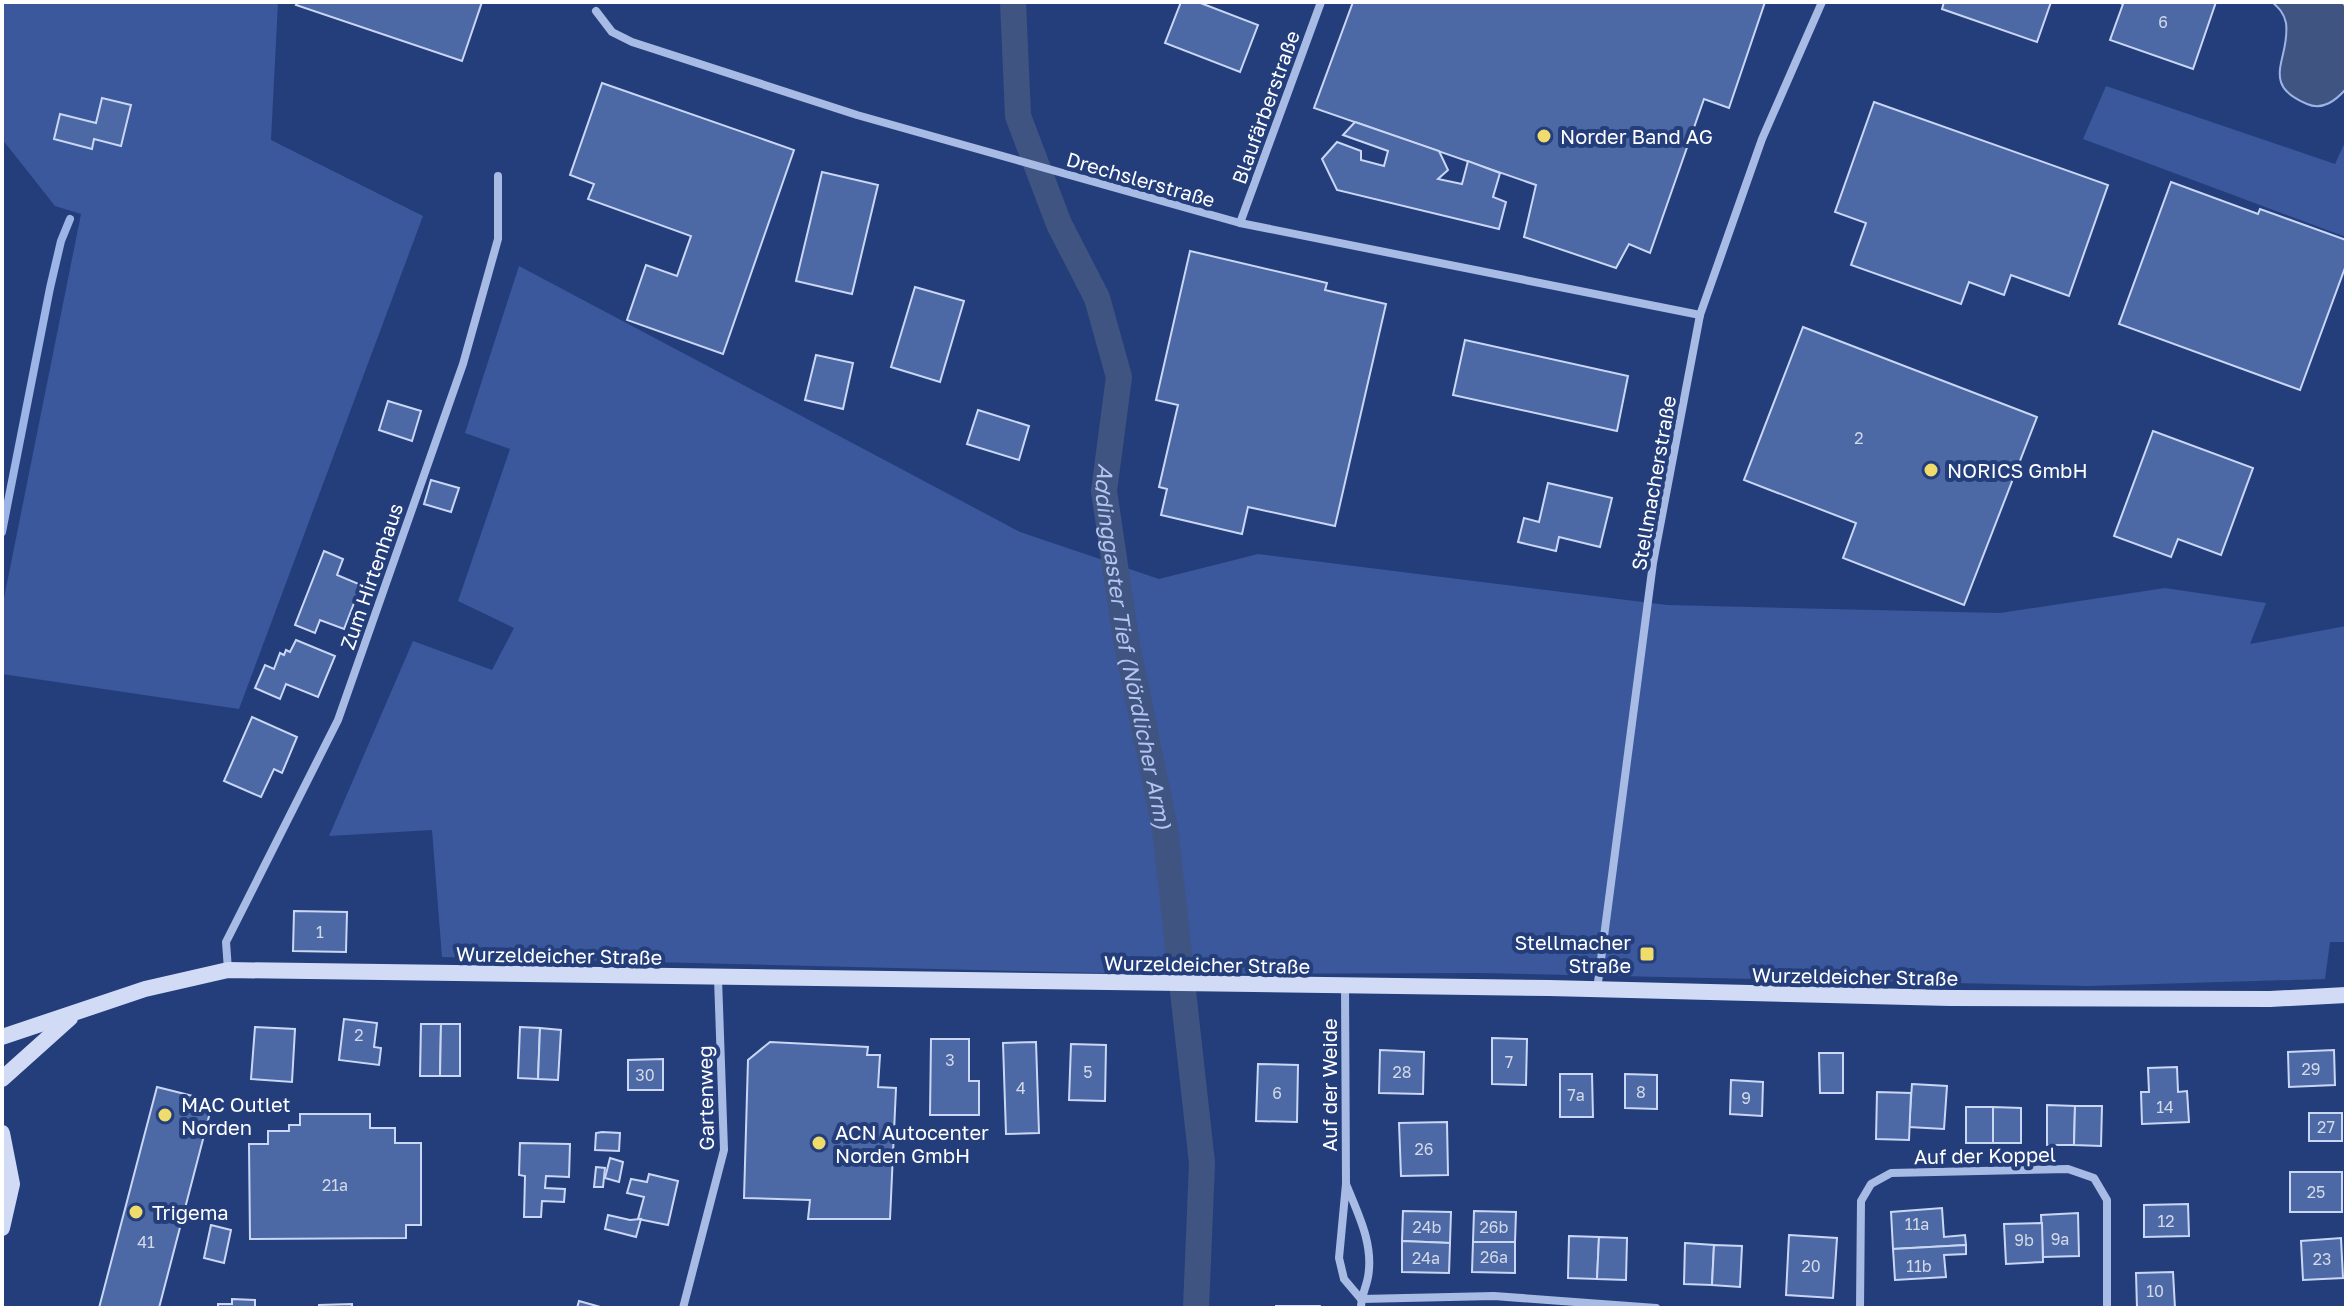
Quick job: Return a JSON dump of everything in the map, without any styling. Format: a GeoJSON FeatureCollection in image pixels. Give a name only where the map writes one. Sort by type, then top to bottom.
{"type":"FeatureCollection","features":[{"type":"Feature","properties":{"kind":"main road","name":"Wurzeldeicher Straße"},"geometry":{"type":"LineString","coordinates":[[2,1037],[145,989],[228,970],[1966,998],[2270,999],[2346,995]]}},
{"type":"Feature","properties":{"kind":"main road","name":"Wurzeldeicher Straße"},"geometry":{"type":"LineString","coordinates":[[2,1079],[74,1015]]}},
{"type":"Feature","properties":{"kind":"main road"},"geometry":{"type":"LineString","coordinates":[[2,1133],[12,1184],[2,1228]]}},
{"type":"Feature","properties":{"kind":"street","name":"Blaufärberstraße"},"geometry":{"type":"LineString","coordinates":[[1240,223],[1321,2]]}},
{"type":"Feature","properties":{"kind":"street","name":"Stellmacherstraße"},"geometry":{"type":"LineString","coordinates":[[1597,991],[1653,563],[1700,315],[1762,139],[1822,2]]}},
{"type":"Feature","properties":{"kind":"street","name":"Drechslerstraße"},"geometry":{"type":"LineString","coordinates":[[596,11],[612,32],[632,42],[857,115],[1240,223],[1700,315]]}},
{"type":"Feature","properties":{"kind":"street","name":"Zum Hirtenhaus"},"geometry":{"type":"LineString","coordinates":[[228,970],[226,942],[338,720],[463,364],[498,239],[498,176]]}},
{"type":"Feature","properties":{"kind":"street","name":"Gartenweg"},"geometry":{"type":"LineString","coordinates":[[683,1308],[724,1150],[718,978]]}},
{"type":"Feature","properties":{"kind":"street","name":"Auf der Weide"},"geometry":{"type":"LineString","coordinates":[[1345,986],[1346,1184],[1339,1258],[1344,1279],[1361,1303]]}},
{"type":"Feature","properties":{"kind":"street","name":"Auf der Koppel"},"geometry":{"type":"LineString","coordinates":[[1860,1308],[1861,1201],[1871,1184],[1891,1173],[2068,1169],[2094,1178],[2107,1200],[2107,1308]]}},
{"type":"Feature","properties":{"kind":"street","name":"Auf der Weide"},"geometry":{"type":"LineString","coordinates":[[1346,1184],[1368,1235],[1369,1276],[1361,1303]]}},
{"type":"Feature","properties":{"kind":"street"},"geometry":{"type":"LineString","coordinates":[[1361,1303],[1494,1296],[1656,1308]]}},
{"type":"Feature","properties":{"kind":"shaded area"},"geometry":{"type":"Polygon","coordinates":[[[2,2],[278,2],[271,140],[423,216],[239,709],[2,674],[2,608],[81,214],[55,206],[2,139],[2,2]]]}},
{"type":"Feature","properties":{"kind":"shaded area"},"geometry":{"type":"Polygon","coordinates":[[[2272,2],[2342,2],[2346,7],[2346,89],[2329,103],[2318,106],[2307,104],[2284,88],[2280,69],[2286,23],[2281,11],[2272,2]]]}},
{"type":"Feature","properties":{"kind":"shaded area"},"geometry":{"type":"Polygon","coordinates":[[[2106,86],[2335,164],[2346,140],[2346,237],[2083,139],[2106,86]]]}},
{"type":"Feature","properties":{"kind":"shaded area"},"geometry":{"type":"Polygon","coordinates":[[[519,266],[1020,532],[1159,579],[1258,554],[1667,605],[2000,613],[2165,588],[2266,603],[2250,644],[2346,626],[2346,942],[2330,942],[2325,979],[2088,986],[1480,973],[1145,974],[442,957],[432,830],[329,836],[413,641],[492,670],[514,628],[458,601],[510,449],[465,433],[519,266]]]}},
{"type":"Feature","properties":{"kind":"building"},"geometry":{"type":"Polygon","coordinates":[[[298,2],[482,2],[462,61],[296,5],[298,2]]]}},
{"type":"Feature","properties":{"kind":"building"},"geometry":{"type":"Polygon","coordinates":[[[1181,2],[1198,2],[1258,25],[1240,72],[1165,43],[1181,2]]]}},
{"type":"Feature","properties":{"kind":"building","name":"Norder Band AG"},"geometry":{"type":"Polygon","coordinates":[[[1353,2],[1765,2],[1729,108],[1704,99],[1650,253],[1629,244],[1616,268],[1524,237],[1536,185],[1314,108],[1353,2]]]}},
{"type":"Feature","properties":{"kind":"building"},"geometry":{"type":"Polygon","coordinates":[[[1944,2],[2051,2],[2037,42],[1942,9],[1944,2]]]}},
{"type":"Feature","properties":{"kind":"building"},"geometry":{"type":"Polygon","coordinates":[[[2118,2],[2216,2],[2193,69],[2110,40],[2123,4],[2118,2]]]}},
{"type":"Feature","properties":{"kind":"building"},"geometry":{"type":"Polygon","coordinates":[[[602,83],[794,150],[723,354],[627,320],[646,265],[677,276],[691,236],[588,199],[594,184],[570,175],[602,83]]]}},
{"type":"Feature","properties":{"kind":"building"},"geometry":{"type":"Polygon","coordinates":[[[102,98],[131,105],[121,146],[94,139],[92,149],[54,139],[60,114],[96,123],[102,98]]]}},
{"type":"Feature","properties":{"kind":"building"},"geometry":{"type":"Polygon","coordinates":[[[1874,102],[2108,185],[2069,296],[2011,275],[2004,295],[1969,282],[1961,304],[1851,265],[1866,223],[1835,212],[1874,102]]]}},
{"type":"Feature","properties":{"kind":"building"},"geometry":{"type":"Polygon","coordinates":[[[1355,122],[1439,151],[1448,170],[1438,179],[1462,184],[1468,161],[1500,173],[1493,197],[1506,202],[1499,229],[1337,190],[1322,159],[1337,142],[1361,151],[1361,160],[1384,166],[1388,151],[1343,135],[1355,122]]]}},
{"type":"Feature","properties":{"kind":"building"},"geometry":{"type":"Polygon","coordinates":[[[822,172],[878,185],[852,294],[796,281],[822,172]]]}},
{"type":"Feature","properties":{"kind":"building"},"geometry":{"type":"Polygon","coordinates":[[[2171,182],[2258,214],[2260,209],[2346,240],[2346,265],[2300,390],[2119,324],[2171,182]]]}},
{"type":"Feature","properties":{"kind":"building"},"geometry":{"type":"Polygon","coordinates":[[[1190,251],[1327,283],[1325,290],[1386,304],[1335,526],[1248,507],[1242,534],[1161,515],[1167,489],[1159,487],[1178,405],[1156,400],[1190,251]]]}},
{"type":"Feature","properties":{"kind":"building"},"geometry":{"type":"Polygon","coordinates":[[[915,287],[964,301],[940,382],[891,367],[915,287]]]}},
{"type":"Feature","properties":{"kind":"building"},"geometry":{"type":"Polygon","coordinates":[[[1803,327],[2037,417],[1964,605],[1843,558],[1856,523],[1744,480],[1803,327]]]}},
{"type":"Feature","properties":{"kind":"building"},"geometry":{"type":"Polygon","coordinates":[[[1465,340],[1628,376],[1617,431],[1453,395],[1465,340]]]}},
{"type":"Feature","properties":{"kind":"building"},"geometry":{"type":"Polygon","coordinates":[[[816,355],[853,363],[843,409],[805,400],[816,355]]]}},
{"type":"Feature","properties":{"kind":"building"},"geometry":{"type":"Polygon","coordinates":[[[388,401],[421,411],[412,441],[379,430],[388,401]]]}},
{"type":"Feature","properties":{"kind":"building"},"geometry":{"type":"Polygon","coordinates":[[[978,410],[1029,426],[1019,460],[967,444],[978,410]]]}},
{"type":"Feature","properties":{"kind":"building"},"geometry":{"type":"Polygon","coordinates":[[[2153,431],[2253,468],[2221,555],[2178,539],[2171,557],[2114,536],[2153,431]]]}},
{"type":"Feature","properties":{"kind":"building"},"geometry":{"type":"Polygon","coordinates":[[[431,480],[459,488],[451,512],[424,504],[431,480]]]}},
{"type":"Feature","properties":{"kind":"building"},"geometry":{"type":"Polygon","coordinates":[[[1548,483],[1612,498],[1600,547],[1559,537],[1556,551],[1518,542],[1524,518],[1539,522],[1548,483]]]}},
{"type":"Feature","properties":{"kind":"building"},"geometry":{"type":"Polygon","coordinates":[[[324,551],[343,559],[337,575],[361,585],[344,629],[320,620],[315,633],[295,625],[324,551]]]}},
{"type":"Feature","properties":{"kind":"building"},"geometry":{"type":"Polygon","coordinates":[[[296,640],[335,656],[318,697],[286,684],[280,699],[255,688],[265,665],[274,669],[280,653],[290,652],[296,640]]]}},
{"type":"Feature","properties":{"kind":"building"},"geometry":{"type":"Polygon","coordinates":[[[252,717],[297,737],[282,773],[274,769],[261,797],[224,781],[252,717]]]}},
{"type":"Feature","properties":{"kind":"building"},"geometry":{"type":"Polygon","coordinates":[[[294,911],[347,912],[346,952],[293,951],[294,911]]]}},
{"type":"Feature","properties":{"kind":"building"},"geometry":{"type":"Polygon","coordinates":[[[344,1019],[377,1023],[374,1047],[381,1048],[379,1065],[339,1060],[344,1019]]]}},
{"type":"Feature","properties":{"kind":"building"},"geometry":{"type":"Polygon","coordinates":[[[421,1024],[441,1024],[440,1076],[420,1076],[421,1024]]]}},
{"type":"Feature","properties":{"kind":"building"},"geometry":{"type":"Polygon","coordinates":[[[441,1024],[460,1024],[460,1076],[440,1076],[441,1024]]]}},
{"type":"Feature","properties":{"kind":"building"},"geometry":{"type":"Polygon","coordinates":[[[255,1027],[295,1029],[292,1082],[251,1079],[255,1027]]]}},
{"type":"Feature","properties":{"kind":"building"},"geometry":{"type":"Polygon","coordinates":[[[520,1027],[540,1028],[538,1079],[518,1078],[520,1027]]]}},
{"type":"Feature","properties":{"kind":"building"},"geometry":{"type":"Polygon","coordinates":[[[540,1028],[561,1030],[558,1080],[538,1079],[540,1028]]]}},
{"type":"Feature","properties":{"kind":"building"},"geometry":{"type":"Polygon","coordinates":[[[1492,1038],[1527,1039],[1526,1085],[1492,1084],[1492,1038]]]}},
{"type":"Feature","properties":{"kind":"building"},"geometry":{"type":"Polygon","coordinates":[[[931,1039],[969,1039],[969,1081],[979,1081],[979,1115],[930,1115],[931,1039]]]}},
{"type":"Feature","properties":{"kind":"building","name":"ACN Autocenter Norden GmbH"},"geometry":{"type":"Polygon","coordinates":[[[770,1042],[868,1047],[867,1055],[880,1055],[878,1087],[896,1088],[890,1219],[808,1219],[810,1200],[744,1198],[748,1060],[770,1042]]]}},
{"type":"Feature","properties":{"kind":"building"},"geometry":{"type":"Polygon","coordinates":[[[1036,1042],[1039,1133],[1006,1134],[1003,1043],[1036,1042]]]}},
{"type":"Feature","properties":{"kind":"building"},"geometry":{"type":"Polygon","coordinates":[[[1071,1044],[1106,1045],[1105,1101],[1069,1100],[1071,1044]]]}},
{"type":"Feature","properties":{"kind":"building"},"geometry":{"type":"Polygon","coordinates":[[[1380,1050],[1424,1052],[1423,1094],[1379,1093],[1380,1050]]]}},
{"type":"Feature","properties":{"kind":"building"},"geometry":{"type":"Polygon","coordinates":[[[2334,1050],[2335,1085],[2289,1087],[2288,1052],[2334,1050]]]}},
{"type":"Feature","properties":{"kind":"building"},"geometry":{"type":"Polygon","coordinates":[[[1819,1053],[1843,1053],[1843,1093],[1820,1093],[1819,1053]]]}},
{"type":"Feature","properties":{"kind":"building"},"geometry":{"type":"Polygon","coordinates":[[[663,1059],[663,1090],[628,1090],[628,1060],[663,1059]]]}},
{"type":"Feature","properties":{"kind":"building"},"geometry":{"type":"Polygon","coordinates":[[[1258,1064],[1298,1065],[1297,1122],[1256,1121],[1258,1064]]]}},
{"type":"Feature","properties":{"kind":"building"},"geometry":{"type":"Polygon","coordinates":[[[2177,1067],[2178,1092],[2187,1091],[2189,1122],[2142,1124],[2141,1092],[2149,1092],[2148,1068],[2177,1067]]]}},
{"type":"Feature","properties":{"kind":"building"},"geometry":{"type":"Polygon","coordinates":[[[1560,1074],[1592,1074],[1593,1117],[1560,1117],[1560,1074]]]}},
{"type":"Feature","properties":{"kind":"building"},"geometry":{"type":"Polygon","coordinates":[[[1625,1074],[1657,1075],[1657,1109],[1625,1108],[1625,1074]]]}},
{"type":"Feature","properties":{"kind":"building"},"geometry":{"type":"Polygon","coordinates":[[[1731,1080],[1763,1082],[1762,1116],[1730,1114],[1731,1080]]]}},
{"type":"Feature","properties":{"kind":"building"},"geometry":{"type":"Polygon","coordinates":[[[1912,1084],[1947,1086],[1944,1129],[1909,1127],[1912,1084]]]}},
{"type":"Feature","properties":{"kind":"building"},"geometry":{"type":"Polygon","coordinates":[[[157,1087],[213,1101],[159,1308],[99,1308],[157,1087]]]}},
{"type":"Feature","properties":{"kind":"building"},"geometry":{"type":"Polygon","coordinates":[[[1877,1092],[1911,1093],[1909,1140],[1876,1139],[1877,1092]]]}},
{"type":"Feature","properties":{"kind":"building"},"geometry":{"type":"Polygon","coordinates":[[[2047,1105],[2075,1106],[2074,1145],[2047,1145],[2047,1105]]]}},
{"type":"Feature","properties":{"kind":"building"},"geometry":{"type":"Polygon","coordinates":[[[2075,1106],[2102,1106],[2101,1146],[2074,1145],[2075,1106]]]}},
{"type":"Feature","properties":{"kind":"building"},"geometry":{"type":"Polygon","coordinates":[[[1966,1107],[1993,1107],[1993,1143],[1966,1143],[1966,1107]]]}},
{"type":"Feature","properties":{"kind":"building"},"geometry":{"type":"Polygon","coordinates":[[[1993,1107],[2021,1108],[2021,1143],[1993,1143],[1993,1107]]]}},
{"type":"Feature","properties":{"kind":"building"},"geometry":{"type":"Polygon","coordinates":[[[2309,1113],[2342,1113],[2342,1141],[2309,1141],[2309,1113]]]}},
{"type":"Feature","properties":{"kind":"building"},"geometry":{"type":"Polygon","coordinates":[[[300,1114],[370,1114],[370,1128],[395,1128],[395,1143],[421,1143],[421,1225],[406,1225],[406,1238],[250,1239],[249,1144],[268,1144],[268,1131],[289,1131],[289,1125],[300,1125],[300,1114]]]}},
{"type":"Feature","properties":{"kind":"building"},"geometry":{"type":"Polygon","coordinates":[[[1447,1122],[1448,1175],[1401,1176],[1399,1123],[1447,1122]]]}},
{"type":"Feature","properties":{"kind":"building"},"geometry":{"type":"Polygon","coordinates":[[[596,1133],[620,1133],[619,1151],[595,1150],[596,1133]]]}},
{"type":"Feature","properties":{"kind":"building"},"geometry":{"type":"Polygon","coordinates":[[[520,1143],[570,1144],[569,1177],[546,1176],[545,1188],[565,1189],[564,1202],[542,1201],[541,1217],[524,1217],[525,1176],[519,1175],[520,1143]]]}},
{"type":"Feature","properties":{"kind":"building"},"geometry":{"type":"Polygon","coordinates":[[[610,1158],[623,1162],[619,1182],[605,1178],[610,1158]]]}},
{"type":"Feature","properties":{"kind":"building"},"geometry":{"type":"Polygon","coordinates":[[[596,1167],[605,1168],[603,1187],[594,1187],[596,1167]]]}},
{"type":"Feature","properties":{"kind":"building"},"geometry":{"type":"Polygon","coordinates":[[[2290,1172],[2342,1172],[2342,1212],[2290,1212],[2290,1172]]]}},
{"type":"Feature","properties":{"kind":"building"},"geometry":{"type":"Polygon","coordinates":[[[649,1174],[678,1181],[668,1225],[638,1219],[644,1197],[627,1193],[631,1179],[647,1182],[649,1174]]]}},
{"type":"Feature","properties":{"kind":"building"},"geometry":{"type":"Polygon","coordinates":[[[2188,1204],[2189,1236],[2144,1237],[2144,1205],[2188,1204]]]}},
{"type":"Feature","properties":{"kind":"building"},"geometry":{"type":"Polygon","coordinates":[[[1942,1208],[1944,1237],[1965,1235],[1966,1245],[1893,1249],[1891,1212],[1942,1208]]]}},
{"type":"Feature","properties":{"kind":"building"},"geometry":{"type":"Polygon","coordinates":[[[1403,1211],[1451,1212],[1450,1243],[1402,1241],[1403,1211]]]}},
{"type":"Feature","properties":{"kind":"building"},"geometry":{"type":"Polygon","coordinates":[[[1474,1211],[1516,1212],[1515,1242],[1473,1242],[1474,1211]]]}},
{"type":"Feature","properties":{"kind":"building"},"geometry":{"type":"Polygon","coordinates":[[[2078,1213],[2079,1256],[2043,1257],[2041,1215],[2078,1213]]]}},
{"type":"Feature","properties":{"kind":"building"},"geometry":{"type":"Polygon","coordinates":[[[608,1215],[641,1219],[636,1237],[605,1229],[608,1215]]]}},
{"type":"Feature","properties":{"kind":"building"},"geometry":{"type":"Polygon","coordinates":[[[2042,1223],[2043,1262],[2006,1264],[2004,1224],[2042,1223]]]}},
{"type":"Feature","properties":{"kind":"building"},"geometry":{"type":"Polygon","coordinates":[[[211,1225],[231,1230],[224,1263],[204,1258],[211,1225]]]}},
{"type":"Feature","properties":{"kind":"building"},"geometry":{"type":"Polygon","coordinates":[[[1789,1235],[1837,1238],[1833,1298],[1786,1295],[1789,1235]]]}},
{"type":"Feature","properties":{"kind":"building"},"geometry":{"type":"Polygon","coordinates":[[[1569,1236],[1599,1237],[1597,1279],[1568,1278],[1569,1236]]]}},
{"type":"Feature","properties":{"kind":"building"},"geometry":{"type":"Polygon","coordinates":[[[1599,1237],[1627,1238],[1626,1280],[1597,1279],[1599,1237]]]}},
{"type":"Feature","properties":{"kind":"building"},"geometry":{"type":"Polygon","coordinates":[[[2341,1238],[2343,1278],[2303,1280],[2301,1241],[2341,1238]]]}},
{"type":"Feature","properties":{"kind":"building"},"geometry":{"type":"Polygon","coordinates":[[[1402,1241],[1450,1243],[1449,1273],[1402,1272],[1402,1241]]]}},
{"type":"Feature","properties":{"kind":"building"},"geometry":{"type":"Polygon","coordinates":[[[1473,1242],[1515,1242],[1515,1273],[1472,1272],[1473,1242]]]}},
{"type":"Feature","properties":{"kind":"building"},"geometry":{"type":"Polygon","coordinates":[[[1685,1243],[1714,1245],[1712,1285],[1684,1284],[1685,1243]]]}},
{"type":"Feature","properties":{"kind":"building"},"geometry":{"type":"Polygon","coordinates":[[[1714,1245],[1742,1246],[1740,1287],[1712,1285],[1714,1245]]]}},
{"type":"Feature","properties":{"kind":"building"},"geometry":{"type":"Polygon","coordinates":[[[1966,1245],[1966,1254],[1944,1255],[1946,1277],[1895,1280],[1893,1249],[1966,1245]]]}},
{"type":"Feature","properties":{"kind":"building"},"geometry":{"type":"Polygon","coordinates":[[[2173,1272],[2175,1308],[2137,1308],[2136,1273],[2173,1272]]]}},
{"type":"Feature","properties":{"kind":"building"},"geometry":{"type":"Polygon","coordinates":[[[232,1299],[255,1300],[255,1308],[218,1308],[218,1304],[232,1304],[232,1299]]]}},
{"type":"Feature","properties":{"kind":"building"},"geometry":{"type":"Polygon","coordinates":[[[579,1301],[604,1308],[577,1308],[579,1301]]]}},
{"type":"Feature","properties":{"kind":"building"},"geometry":{"type":"Polygon","coordinates":[[[352,1304],[352,1308],[319,1308],[319,1305],[352,1304]]]}},
{"type":"Feature","properties":{"kind":"building"},"geometry":{"type":"Polygon","coordinates":[[[1320,1306],[1321,1308],[1276,1308],[1320,1306]]]}},
{"type":"Feature","properties":{"kind":"waterway","name":"Addinggaster Tief (Nördlicher Arm)"},"geometry":{"type":"LineString","coordinates":[[1013,2],[1018,116],[1059,224],[1097,298],[1119,377],[1104,491],[1126,640],[1165,828],[1202,1163],[1196,1308]]}},
{"type":"Feature","properties":{"kind":"waterway"},"geometry":{"type":"LineString","coordinates":[[2,532],[50,288],[61,241],[70,219]]}},
{"type":"Feature","properties":{"kind":"place","name":"Norder Band AG"},"geometry":{"type":"Point","coordinates":[1544,136]}},
{"type":"Feature","properties":{"kind":"place","name":"NORICS GmbH"},"geometry":{"type":"Point","coordinates":[1931,470]}},
{"type":"Feature","properties":{"kind":"place","name":"Stellmacher Straße"},"geometry":{"type":"Point","coordinates":[1647,954]}},
{"type":"Feature","properties":{"kind":"place","name":"MAC Outlet Norden"},"geometry":{"type":"Point","coordinates":[165,1115]}},
{"type":"Feature","properties":{"kind":"place","name":"ACN Autocenter Norden GmbH"},"geometry":{"type":"Point","coordinates":[819,1143]}},
{"type":"Feature","properties":{"kind":"place","name":"Trigema"},"geometry":{"type":"Point","coordinates":[136,1212]}}]}
